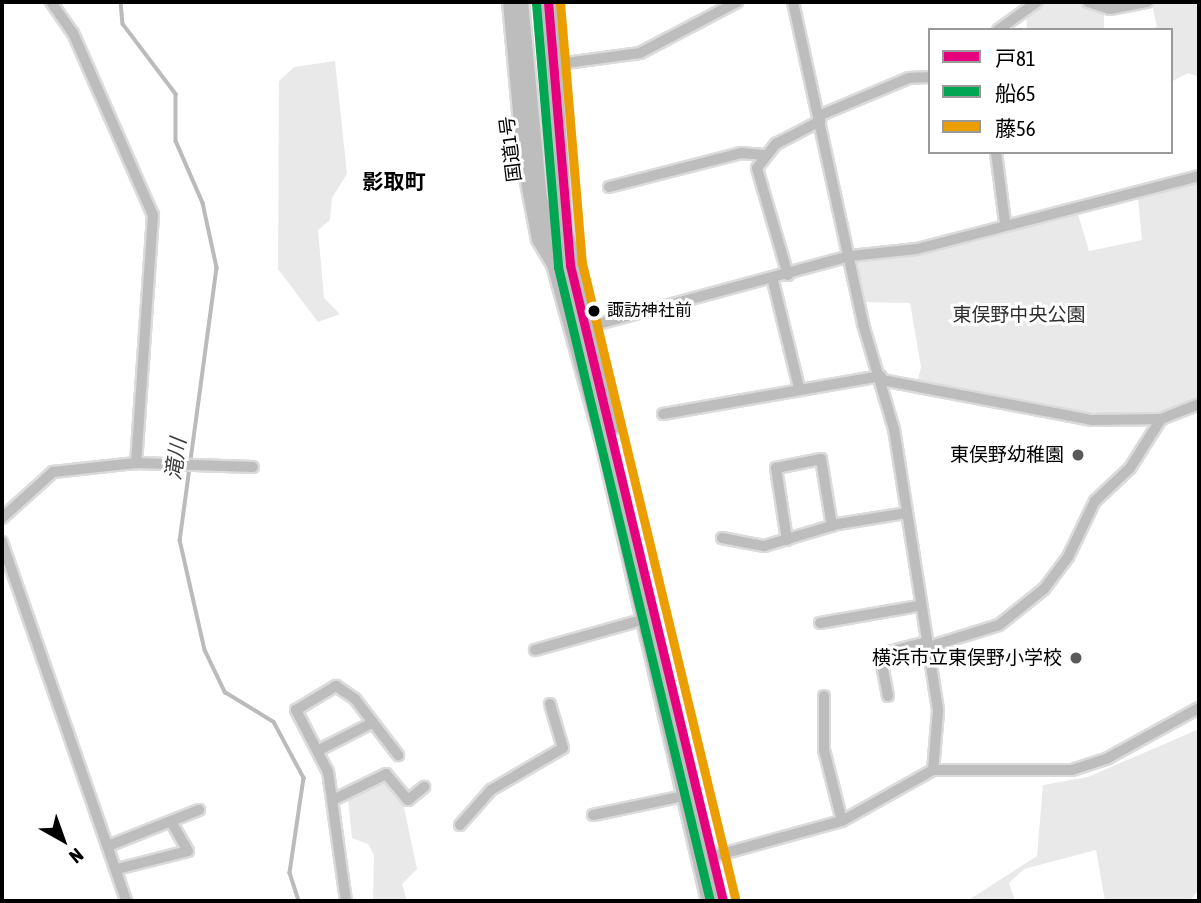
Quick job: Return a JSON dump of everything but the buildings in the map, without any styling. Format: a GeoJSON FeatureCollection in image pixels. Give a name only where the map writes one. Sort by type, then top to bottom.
{"type":"FeatureCollection","features":[{"type":"Feature","properties":{"kind":"highway","name":"国道1号"},"geometry":{"type":"LineString","coordinates":[[519,2],[535,175],[557,271],[605,442],[642,620],[683,796],[723,901]]}},
{"type":"Feature","properties":{"kind":"highway"},"geometry":{"type":"LineString","coordinates":[[537,2],[557,271]]}},
{"type":"Feature","properties":{"kind":"highway","name":"国道1号"},"geometry":{"type":"LineString","coordinates":[[548,2],[561,212],[706,859],[711,901]]}},
{"type":"Feature","properties":{"kind":"street"},"geometry":{"type":"LineString","coordinates":[[51,2],[72,33],[153,215],[136,463]]}},
{"type":"Feature","properties":{"kind":"street"},"geometry":{"type":"LineString","coordinates":[[508,2],[526,187],[537,240],[557,271]]}},
{"type":"Feature","properties":{"kind":"street"},"geometry":{"type":"LineString","coordinates":[[551,65],[640,53],[737,2]]}},
{"type":"Feature","properties":{"kind":"street"},"geometry":{"type":"LineString","coordinates":[[793,2],[850,256],[881,378],[907,513],[924,646],[939,723],[933,770]]}},
{"type":"Feature","properties":{"kind":"street"},"geometry":{"type":"LineString","coordinates":[[1001,28],[1037,2]]}},
{"type":"Feature","properties":{"kind":"street"},"geometry":{"type":"LineString","coordinates":[[1088,2],[1110,9],[1147,2]]}},
{"type":"Feature","properties":{"kind":"street"},"geometry":{"type":"LineString","coordinates":[[788,275],[757,168],[765,155],[821,118],[909,78],[928,78]]}},
{"type":"Feature","properties":{"kind":"street"},"geometry":{"type":"LineString","coordinates":[[609,187],[741,153],[765,155]]}},
{"type":"Feature","properties":{"kind":"street"},"geometry":{"type":"LineString","coordinates":[[996,154],[1005,222]]}},
{"type":"Feature","properties":{"kind":"street"},"geometry":{"type":"LineString","coordinates":[[587,327],[773,282],[850,256],[918,249],[1005,222],[1199,176]]}},
{"type":"Feature","properties":{"kind":"street"},"geometry":{"type":"LineString","coordinates":[[773,282],[799,388]]}},
{"type":"Feature","properties":{"kind":"street"},"geometry":{"type":"LineString","coordinates":[[663,414],[799,388],[881,378],[1092,420],[1161,419],[1199,404]]}},
{"type":"Feature","properties":{"kind":"street"},"geometry":{"type":"LineString","coordinates":[[888,696],[880,654],[924,646],[999,625],[1044,589],[1068,557],[1095,501],[1130,468],[1161,419]]}},
{"type":"Feature","properties":{"kind":"street"},"geometry":{"type":"LineString","coordinates":[[787,540],[776,468],[821,459],[832,526]]}},
{"type":"Feature","properties":{"kind":"street"},"geometry":{"type":"LineString","coordinates":[[2,518],[53,472],[136,463],[253,467]]}},
{"type":"Feature","properties":{"kind":"street"},"geometry":{"type":"LineString","coordinates":[[722,538],[757,546],[832,526],[907,513]]}},
{"type":"Feature","properties":{"kind":"street"},"geometry":{"type":"LineString","coordinates":[[2,542],[126,901]]}},
{"type":"Feature","properties":{"kind":"street"},"geometry":{"type":"LineString","coordinates":[[820,623],[918,606]]}},
{"type":"Feature","properties":{"kind":"street"},"geometry":{"type":"LineString","coordinates":[[535,650],[642,620]]}},
{"type":"Feature","properties":{"kind":"street"},"geometry":{"type":"LineString","coordinates":[[346,901],[335,799],[321,749],[296,710],[336,685],[398,755]]}},
{"type":"Feature","properties":{"kind":"street"},"geometry":{"type":"LineString","coordinates":[[824,696],[824,750],[842,821]]}},
{"type":"Feature","properties":{"kind":"street"},"geometry":{"type":"LineString","coordinates":[[460,825],[491,790],[563,748],[550,704]]}},
{"type":"Feature","properties":{"kind":"street"},"geometry":{"type":"LineString","coordinates":[[706,859],[842,821],[933,770],[1072,770],[1108,758],[1199,708]]}},
{"type":"Feature","properties":{"kind":"street"},"geometry":{"type":"LineString","coordinates":[[321,749],[372,723]]}},
{"type":"Feature","properties":{"kind":"street"},"geometry":{"type":"LineString","coordinates":[[335,799],[386,774],[408,800],[424,787]]}},
{"type":"Feature","properties":{"kind":"street"},"geometry":{"type":"LineString","coordinates":[[593,815],[683,796]]}},
{"type":"Feature","properties":{"kind":"street"},"geometry":{"type":"LineString","coordinates":[[108,846],[199,810]]}},
{"type":"Feature","properties":{"kind":"street"},"geometry":{"type":"LineString","coordinates":[[117,869],[188,851],[171,821]]}},
{"type":"Feature","properties":{"kind":"green space"},"geometry":{"type":"Polygon","coordinates":[[[1047,2],[1079,2],[1104,15],[1104,28],[1027,28],[1026,14],[1047,2]]]}},
{"type":"Feature","properties":{"kind":"green space"},"geometry":{"type":"Polygon","coordinates":[[[1199,2],[1199,77],[1188,73],[1173,81],[1173,28],[1154,28],[1157,27],[1152,4],[1199,2]]]}},
{"type":"Feature","properties":{"kind":"green space"},"geometry":{"type":"Polygon","coordinates":[[[335,61],[347,174],[332,198],[330,220],[318,230],[324,298],[340,314],[318,322],[278,269],[279,81],[294,67],[335,61]]]}},
{"type":"Feature","properties":{"kind":"green space","name":"東俣野中央公園"},"geometry":{"type":"Polygon","coordinates":[[[1199,176],[1199,404],[1161,419],[1104,421],[917,384],[921,367],[910,303],[860,302],[850,256],[903,251],[1075,204],[1089,251],[1142,240],[1137,188],[1199,176]]]}},
{"type":"Feature","properties":{"kind":"green space"},"geometry":{"type":"Polygon","coordinates":[[[1199,729],[1199,889],[1190,901],[1105,901],[1096,850],[1024,869],[1009,883],[1015,901],[967,901],[1037,856],[1043,785],[1088,777],[1199,729]]]}},
{"type":"Feature","properties":{"kind":"green space"},"geometry":{"type":"Polygon","coordinates":[[[385,779],[402,798],[417,869],[402,884],[407,901],[373,901],[374,855],[368,844],[352,838],[348,800],[385,779]]]}},
{"type":"Feature","properties":{"kind":"waterway","name":"滝川"},"geometry":{"type":"LineString","coordinates":[[121,2],[123,24],[176,94],[176,141],[203,203],[217,268],[180,540],[205,650],[225,692],[274,722],[304,778],[290,873],[299,901]]}},
{"type":"Feature","properties":{"kind":"transit line","name":"戸81"},"geometry":{"type":"LineString","coordinates":[[548,2],[570,265],[723,901]]}},
{"type":"Feature","properties":{"kind":"transit line","name":"藤56"},"geometry":{"type":"LineString","coordinates":[[560,2],[582,263],[735,898]]}},
{"type":"Feature","properties":{"kind":"transit line","name":"船65"},"geometry":{"type":"LineString","coordinates":[[536,3],[558,267],[710,901]]}},
{"type":"Feature","properties":{"kind":"place","name":"諏訪神社前"},"geometry":{"type":"Point","coordinates":[594,311]}},
{"type":"Feature","properties":{"kind":"place","name":"東俣野幼稚園"},"geometry":{"type":"Point","coordinates":[1078,455]}},
{"type":"Feature","properties":{"kind":"place","name":"横浜市立東俣野小学校"},"geometry":{"type":"Point","coordinates":[1076,658]}},
{"type":"Feature","properties":{"kind":"district","name":"影取町"},"geometry":{"type":"Point","coordinates":[394,181]}}]}
